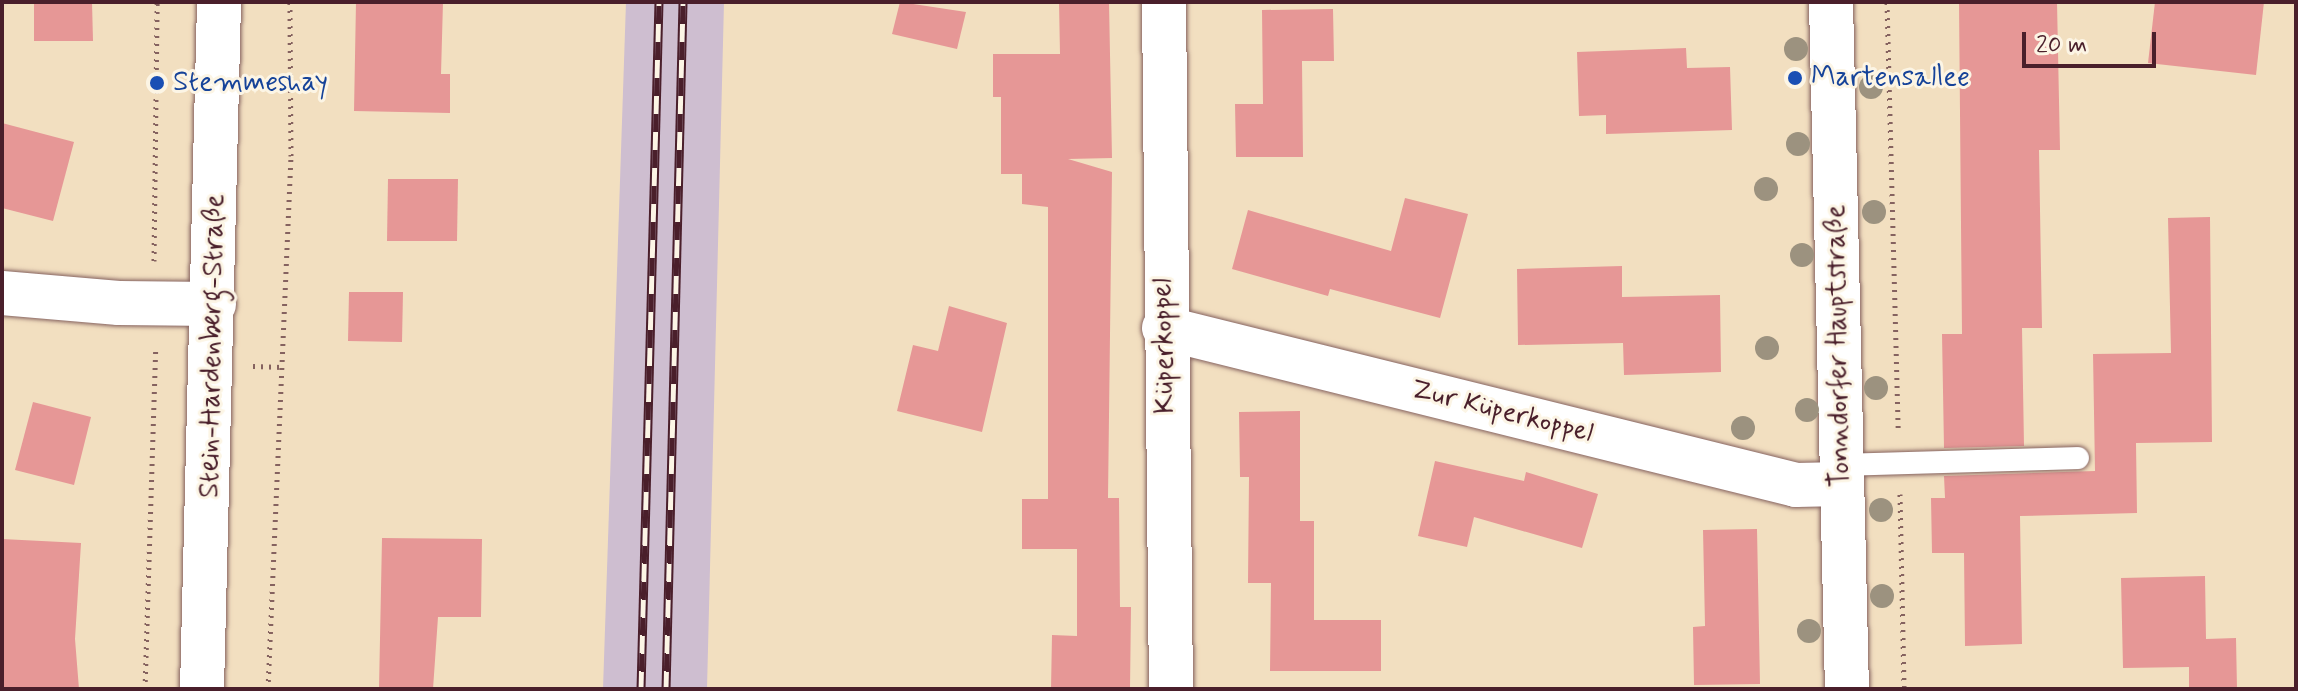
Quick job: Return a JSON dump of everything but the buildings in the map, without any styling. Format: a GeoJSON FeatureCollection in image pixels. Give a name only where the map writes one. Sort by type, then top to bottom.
{"type":"FeatureCollection","features":[{"type":"Feature","properties":{"kind":"street","name":"Stein-Hardenberg-Straße"},"geometry":{"type":"LineString","coordinates":[[202,689],[214,304],[219,2]]}},
{"type":"Feature","properties":{"kind":"street","name":"Küperkoppel"},"geometry":{"type":"LineString","coordinates":[[1164,2],[1164,328],[1171,689]]}},
{"type":"Feature","properties":{"kind":"street","name":"Tonndorfer Hauptstraße"},"geometry":{"type":"LineString","coordinates":[[1831,2],[1847,689]]}},
{"type":"Feature","properties":{"kind":"street"},"geometry":{"type":"LineString","coordinates":[[2,293],[128,304],[214,304]]}},
{"type":"Feature","properties":{"kind":"street","name":"Zur Küperkoppel"},"geometry":{"type":"LineString","coordinates":[[1164,328],[1796,485],[1842,474]]}},
{"type":"Feature","properties":{"kind":"lane"},"geometry":{"type":"LineString","coordinates":[[1842,474],[1899,463],[2078,458]]}},
{"type":"Feature","properties":{"kind":"path"},"geometry":{"type":"LineString","coordinates":[[268,689],[291,156],[290,2]]}},
{"type":"Feature","properties":{"kind":"path"},"geometry":{"type":"LineString","coordinates":[[1887,2],[1904,689]]}},
{"type":"Feature","properties":{"kind":"shaded area"},"geometry":{"type":"Polygon","coordinates":[[[626,2],[724,2],[707,689],[603,689],[626,2]]]}},
{"type":"Feature","properties":{"kind":"railway"},"geometry":{"type":"LineString","coordinates":[[641,689],[659,2]]}},
{"type":"Feature","properties":{"kind":"railway"},"geometry":{"type":"LineString","coordinates":[[666,689],[683,2]]}},
{"type":"Feature","properties":{"kind":"place","name":"Martensallee"},"geometry":{"type":"Point","coordinates":[1795,78]}},
{"type":"Feature","properties":{"kind":"place","name":"Stemmeshay"},"geometry":{"type":"Point","coordinates":[157,83]}}]}
